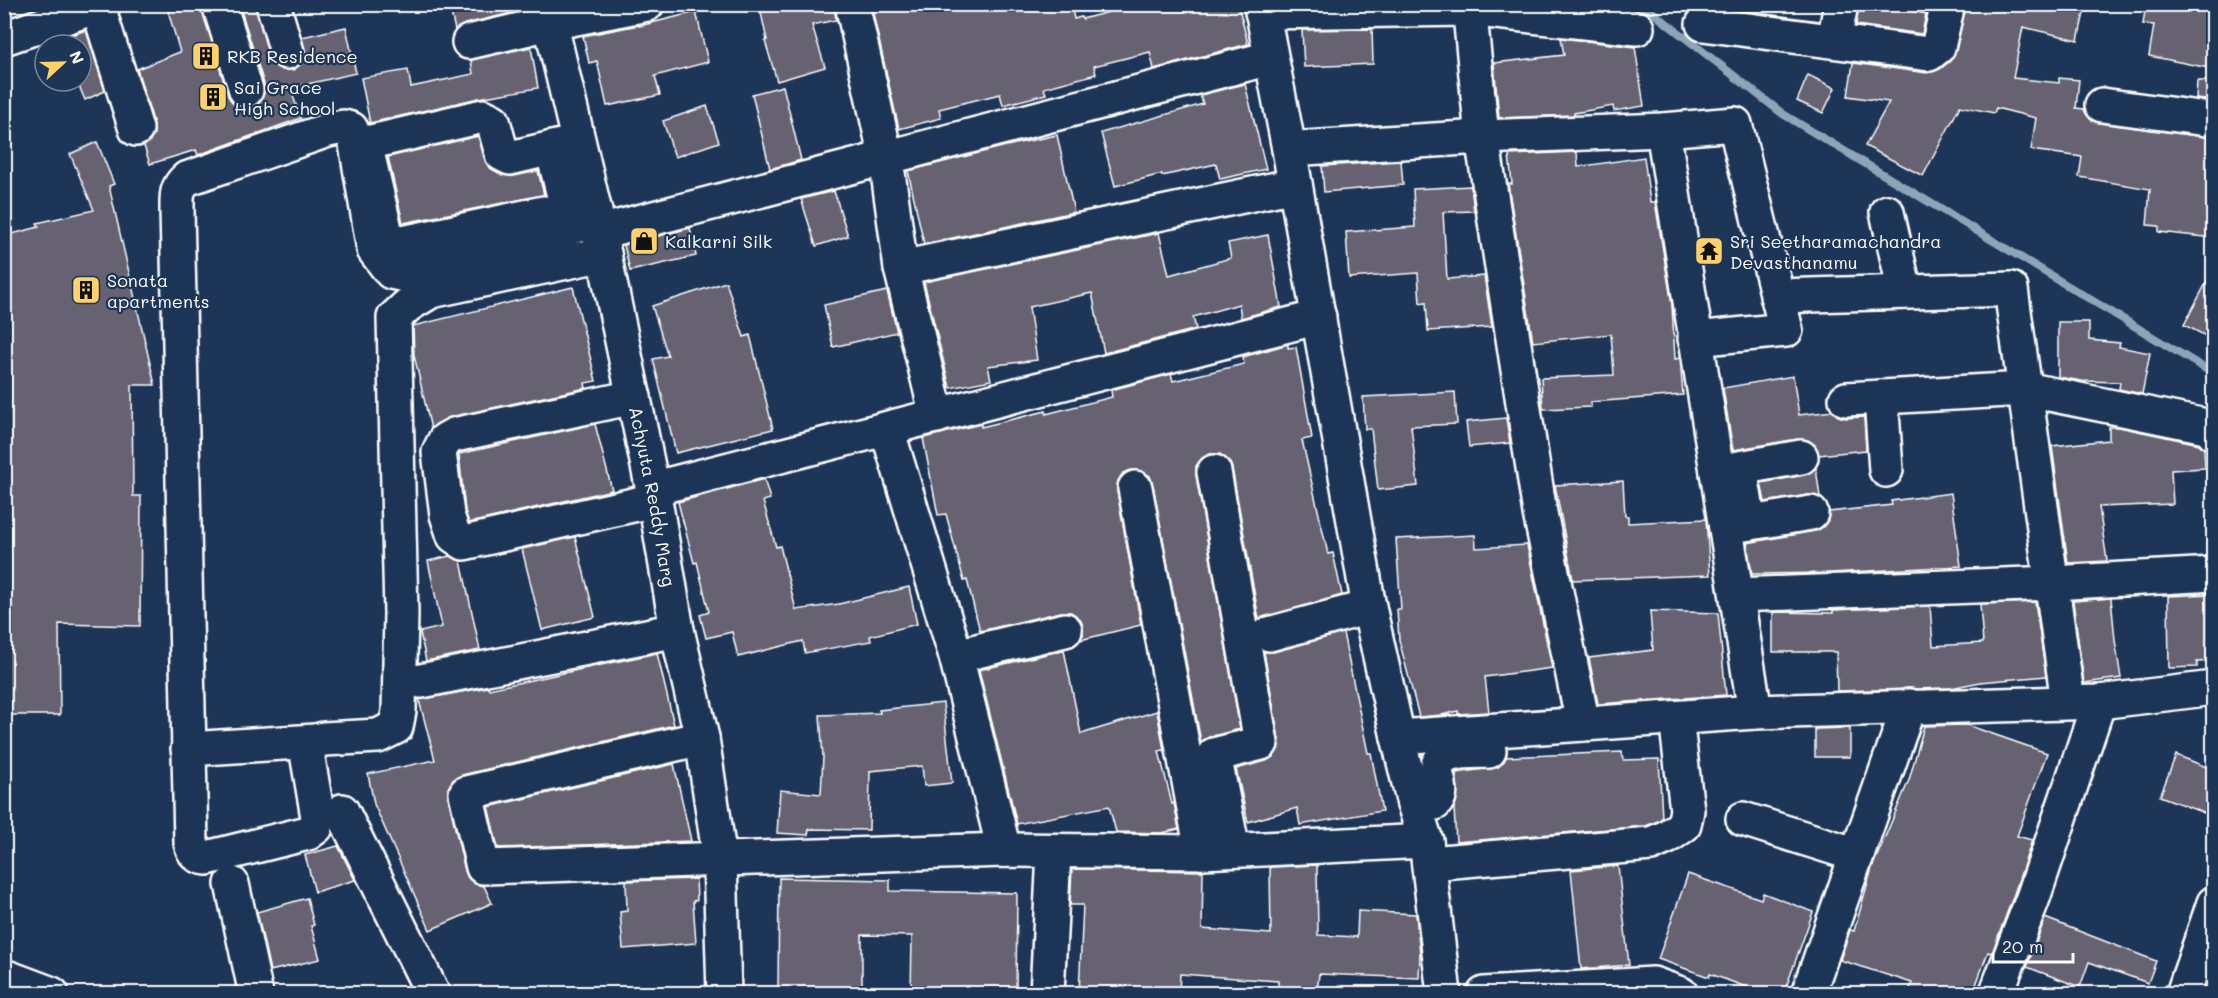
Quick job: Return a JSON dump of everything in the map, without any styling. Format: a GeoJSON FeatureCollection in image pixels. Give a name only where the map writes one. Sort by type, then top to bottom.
{"type":"FeatureCollection","features":[{"type":"Feature","properties":{"kind":"street"},"geometry":{"type":"LineString","coordinates":[[219,4],[246,90]]}},
{"type":"Feature","properties":{"kind":"street"},"geometry":{"type":"LineString","coordinates":[[273,4],[287,52]]}},
{"type":"Feature","properties":{"kind":"street"},"geometry":{"type":"LineString","coordinates":[[469,42],[548,14],[647,4]]}},
{"type":"Feature","properties":{"kind":"street"},"geometry":{"type":"LineString","coordinates":[[852,4],[886,158],[901,268],[937,416]]}},
{"type":"Feature","properties":{"kind":"street"},"geometry":{"type":"LineString","coordinates":[[1834,41],[1841,4]]}},
{"type":"Feature","properties":{"kind":"street"},"geometry":{"type":"LineString","coordinates":[[1703,24],[1929,54],[1938,47],[1948,4]]}},
{"type":"Feature","properties":{"kind":"street"},"geometry":{"type":"LineString","coordinates":[[4,38],[101,6],[136,129]]}},
{"type":"Feature","properties":{"kind":"street"},"geometry":{"type":"LineString","coordinates":[[1469,7],[1482,137],[1540,513],[1583,724]]}},
{"type":"Feature","properties":{"kind":"street"},"geometry":{"type":"LineString","coordinates":[[1444,993],[1428,852],[1398,737],[1370,607],[1289,149],[1261,8],[1469,7],[1637,28]]}},
{"type":"Feature","properties":{"kind":"street","name":"Achyuta Reddy Marg"},"geometry":{"type":"LineString","coordinates":[[548,14],[565,145],[592,223],[634,397],[677,630],[702,738],[720,860],[724,993]]}},
{"type":"Feature","properties":{"kind":"street"},"geometry":{"type":"LineString","coordinates":[[316,741],[309,748],[308,759],[318,817],[316,827],[308,833],[207,858],[200,858],[193,852],[190,843],[177,191],[186,179],[328,130],[344,127],[351,129],[355,138],[374,250],[391,272],[401,274],[592,223],[886,158],[1270,58]]}},
{"type":"Feature","properties":{"kind":"street"},"geometry":{"type":"LineString","coordinates":[[2103,105],[2214,120]]}},
{"type":"Feature","properties":{"kind":"street"},"geometry":{"type":"LineString","coordinates":[[565,145],[510,159],[502,154],[492,121],[483,116],[380,139],[371,142],[367,152],[387,236],[403,243],[592,223]]}},
{"type":"Feature","properties":{"kind":"street"},"geometry":{"type":"LineString","coordinates":[[1289,149],[1482,137],[1662,130],[1735,124],[1786,330],[1695,339]]}},
{"type":"Feature","properties":{"kind":"street"},"geometry":{"type":"LineString","coordinates":[[1662,130],[1695,339],[1728,470],[1738,525],[1737,595],[1755,712]]}},
{"type":"Feature","properties":{"kind":"street"},"geometry":{"type":"LineString","coordinates":[[901,268],[1295,185]]}},
{"type":"Feature","properties":{"kind":"street"},"geometry":{"type":"LineString","coordinates":[[1887,212],[1905,292]]}},
{"type":"Feature","properties":{"kind":"street"},"geometry":{"type":"LineString","coordinates":[[189,749],[378,736],[396,727],[399,720],[401,613],[394,318],[408,305],[431,291],[592,223]]}},
{"type":"Feature","properties":{"kind":"street"},"geometry":{"type":"LineString","coordinates":[[401,274],[408,305]]}},
{"type":"Feature","properties":{"kind":"street"},"geometry":{"type":"LineString","coordinates":[[1777,296],[2011,289],[2052,583],[2084,702],[2033,898],[1996,993]]}},
{"type":"Feature","properties":{"kind":"street"},"geometry":{"type":"LineString","coordinates":[[634,397],[454,435],[445,440],[439,452],[447,515],[454,536],[464,543],[653,495],[886,429],[1319,317]]}},
{"type":"Feature","properties":{"kind":"street"},"geometry":{"type":"LineString","coordinates":[[1846,399],[2025,389],[2211,427],[2214,433]]}},
{"type":"Feature","properties":{"kind":"street"},"geometry":{"type":"LineString","coordinates":[[1881,397],[1886,470]]}},
{"type":"Feature","properties":{"kind":"street"},"geometry":{"type":"LineString","coordinates":[[886,429],[956,656],[1004,850]]}},
{"type":"Feature","properties":{"kind":"street"},"geometry":{"type":"LineString","coordinates":[[1728,470],[1801,457]]}},
{"type":"Feature","properties":{"kind":"street"},"geometry":{"type":"LineString","coordinates":[[1214,472],[1261,743],[1214,755],[1217,851]]}},
{"type":"Feature","properties":{"kind":"street"},"geometry":{"type":"LineString","coordinates":[[1135,488],[1217,851]]}},
{"type":"Feature","properties":{"kind":"street"},"geometry":{"type":"LineString","coordinates":[[1738,525],[1810,513]]}},
{"type":"Feature","properties":{"kind":"street"},"geometry":{"type":"LineString","coordinates":[[1737,595],[2052,583],[2214,574]]}},
{"type":"Feature","properties":{"kind":"street"},"geometry":{"type":"LineString","coordinates":[[1269,634],[1370,607]]}},
{"type":"Feature","properties":{"kind":"street"},"geometry":{"type":"LineString","coordinates":[[421,681],[677,630]]}},
{"type":"Feature","properties":{"kind":"street"},"geometry":{"type":"LineString","coordinates":[[956,656],[1065,630]]}},
{"type":"Feature","properties":{"kind":"street"},"geometry":{"type":"LineString","coordinates":[[1414,804],[1435,802],[1438,799],[1440,795],[1437,769],[1442,760],[1455,753],[1677,728],[1755,712],[2084,702],[2214,688]]}},
{"type":"Feature","properties":{"kind":"street"},"geometry":{"type":"LineString","coordinates":[[1808,993],[1909,706]]}},
{"type":"Feature","properties":{"kind":"street"},"geometry":{"type":"LineString","coordinates":[[1398,737],[1583,724],[1677,728]]}},
{"type":"Feature","properties":{"kind":"street"},"geometry":{"type":"LineString","coordinates":[[702,738],[466,793],[483,867],[1004,850],[1428,852],[1651,844],[1667,837],[1684,825],[1687,810],[1677,728]]}},
{"type":"Feature","properties":{"kind":"street"},"geometry":{"type":"LineString","coordinates":[[342,811],[433,993]]}},
{"type":"Feature","properties":{"kind":"street"},"geometry":{"type":"LineString","coordinates":[[1743,819],[1857,855]]}},
{"type":"Feature","properties":{"kind":"street"},"geometry":{"type":"LineString","coordinates":[[1047,993],[1054,852]]}},
{"type":"Feature","properties":{"kind":"street"},"geometry":{"type":"LineString","coordinates":[[232,884],[256,993]]}},
{"type":"Feature","properties":{"kind":"street"},"geometry":{"type":"LineString","coordinates":[[2183,993],[2214,903]]}},
{"type":"Feature","properties":{"kind":"street"},"geometry":{"type":"LineString","coordinates":[[4,976],[52,993]]}},
{"type":"Feature","properties":{"kind":"street"},"geometry":{"type":"LineString","coordinates":[[1484,993],[1661,990]]}},
{"type":"Feature","properties":{"kind":"building"},"geometry":{"type":"Polygon","coordinates":[[[166,4],[201,4],[228,96],[241,108],[251,108],[259,103],[264,93],[264,84],[239,4],[255,4],[269,57],[275,66],[283,70],[293,70],[301,64],[305,57],[302,37],[346,27],[356,73],[290,88],[301,118],[198,155],[196,150],[150,164],[144,146],[154,134],[154,124],[137,69],[180,52],[166,4]]]}},
{"type":"Feature","properties":{"kind":"building"},"geometry":{"type":"Polygon","coordinates":[[[449,4],[515,4],[516,12],[465,24],[455,30],[449,4]]]}},
{"type":"Feature","properties":{"kind":"building"},"geometry":{"type":"Polygon","coordinates":[[[759,4],[834,4],[836,20],[812,25],[825,67],[777,81],[765,41],[767,40],[759,4]]]}},
{"type":"Feature","properties":{"kind":"building"},"geometry":{"type":"Polygon","coordinates":[[[1071,4],[1074,19],[1081,17],[1082,19],[1139,4],[1238,4],[1248,44],[1154,69],[1150,52],[1094,66],[1096,74],[1044,88],[1046,94],[1003,105],[1000,94],[939,109],[941,118],[899,129],[871,5],[1071,4]]]}},
{"type":"Feature","properties":{"kind":"building"},"geometry":{"type":"Polygon","coordinates":[[[1859,4],[1877,4],[1926,14],[1922,34],[1856,25],[1859,4]]]}},
{"type":"Feature","properties":{"kind":"building"},"geometry":{"type":"Polygon","coordinates":[[[1966,4],[2086,4],[2078,40],[2023,27],[2013,78],[2059,83],[2059,78],[2079,80],[2076,108],[2084,109],[2090,119],[2099,123],[2214,138],[2214,238],[2159,232],[2159,226],[2147,225],[2150,189],[2079,177],[2082,157],[2031,150],[2036,118],[1996,108],[1994,113],[1960,106],[1923,176],[1865,146],[1889,102],[1848,96],[1853,63],[1927,73],[1940,69],[1950,61],[1956,51],[1966,4]]]}},
{"type":"Feature","properties":{"kind":"building"},"geometry":{"type":"Polygon","coordinates":[[[2146,4],[2214,4],[2214,69],[2149,56],[2154,25],[2143,24],[2146,4]]]}},
{"type":"Feature","properties":{"kind":"building"},"geometry":{"type":"Polygon","coordinates":[[[696,12],[708,62],[655,76],[660,95],[607,106],[597,61],[589,63],[583,36],[639,26],[696,12]]]}},
{"type":"Feature","properties":{"kind":"building"},"geometry":{"type":"Polygon","coordinates":[[[1372,29],[1373,64],[1304,67],[1302,30],[1372,29]]]}},
{"type":"Feature","properties":{"kind":"building"},"geometry":{"type":"Polygon","coordinates":[[[1561,38],[1635,47],[1644,106],[1614,111],[1613,106],[1574,113],[1574,115],[1499,118],[1494,63],[1564,55],[1561,38]]]}},
{"type":"Feature","properties":{"kind":"building"},"geometry":{"type":"Polygon","coordinates":[[[531,47],[538,88],[479,98],[370,123],[361,78],[408,70],[411,87],[473,74],[471,60],[531,47]]]}},
{"type":"Feature","properties":{"kind":"building"},"geometry":{"type":"Polygon","coordinates":[[[93,52],[105,91],[85,100],[82,93],[93,93],[93,52]]]}},
{"type":"Feature","properties":{"kind":"building"},"geometry":{"type":"Polygon","coordinates":[[[1808,75],[1835,88],[1823,113],[1797,101],[1808,75]]]}},
{"type":"Feature","properties":{"kind":"building"},"geometry":{"type":"Polygon","coordinates":[[[2197,81],[2214,81],[2214,101],[2196,99],[2197,81]]]}},
{"type":"Feature","properties":{"kind":"building"},"geometry":{"type":"Polygon","coordinates":[[[1245,84],[1266,169],[1220,179],[1216,164],[1115,186],[1101,133],[1203,104],[1200,95],[1245,84]]]}},
{"type":"Feature","properties":{"kind":"building"},"geometry":{"type":"Polygon","coordinates":[[[783,86],[801,160],[770,169],[752,94],[783,86]]]}},
{"type":"Feature","properties":{"kind":"building"},"geometry":{"type":"Polygon","coordinates":[[[707,106],[719,142],[675,157],[663,121],[707,106]]]}},
{"type":"Feature","properties":{"kind":"building"},"geometry":{"type":"Polygon","coordinates":[[[1057,135],[1074,212],[924,244],[908,171],[1057,135]]]}},
{"type":"Feature","properties":{"kind":"building"},"geometry":{"type":"Polygon","coordinates":[[[478,136],[488,166],[502,175],[514,176],[538,171],[544,195],[403,223],[388,157],[478,136]]]}},
{"type":"Feature","properties":{"kind":"building"},"geometry":{"type":"Polygon","coordinates":[[[97,142],[114,184],[109,186],[155,385],[132,385],[133,496],[141,496],[140,626],[59,624],[60,715],[4,715],[4,236],[39,227],[37,223],[94,210],[70,154],[97,142]]]}},
{"type":"Feature","properties":{"kind":"building"},"geometry":{"type":"Polygon","coordinates":[[[1577,152],[1578,167],[1644,157],[1650,202],[1655,202],[1672,305],[1675,359],[1680,358],[1683,395],[1591,402],[1591,407],[1543,409],[1541,378],[1614,375],[1611,334],[1533,342],[1508,184],[1512,184],[1509,155],[1577,152]]]}},
{"type":"Feature","properties":{"kind":"building"},"geometry":{"type":"Polygon","coordinates":[[[1401,161],[1403,185],[1324,192],[1322,166],[1401,161]]]}},
{"type":"Feature","properties":{"kind":"building"},"geometry":{"type":"Polygon","coordinates":[[[1471,186],[1474,211],[1443,212],[1447,279],[1484,276],[1492,327],[1428,331],[1426,302],[1420,303],[1418,273],[1349,278],[1346,232],[1415,227],[1413,189],[1471,186]]]}},
{"type":"Feature","properties":{"kind":"building"},"geometry":{"type":"Polygon","coordinates":[[[834,191],[848,236],[816,246],[801,199],[834,191]]]}},
{"type":"Feature","properties":{"kind":"building"},"geometry":{"type":"Polygon","coordinates":[[[690,228],[696,256],[630,271],[624,245],[690,228]]]}},
{"type":"Feature","properties":{"kind":"building"},"geometry":{"type":"Polygon","coordinates":[[[1159,233],[1169,275],[1231,258],[1228,243],[1268,235],[1281,307],[1241,318],[1239,304],[1193,317],[1196,329],[1104,353],[1092,293],[1029,307],[1037,360],[988,366],[991,380],[950,388],[924,282],[1159,233]]]}},
{"type":"Feature","properties":{"kind":"building"},"geometry":{"type":"Polygon","coordinates":[[[2214,268],[2214,340],[2184,325],[2214,268]]]}},
{"type":"Feature","properties":{"kind":"building"},"geometry":{"type":"Polygon","coordinates":[[[726,282],[744,337],[750,335],[773,429],[676,453],[653,359],[668,356],[652,306],[726,282]]]}},
{"type":"Feature","properties":{"kind":"building"},"geometry":{"type":"Polygon","coordinates":[[[573,287],[596,381],[585,383],[586,388],[450,417],[431,429],[414,355],[413,326],[573,287]]]}},
{"type":"Feature","properties":{"kind":"building"},"geometry":{"type":"Polygon","coordinates":[[[887,291],[897,332],[833,347],[824,305],[887,291]]]}},
{"type":"Feature","properties":{"kind":"building"},"geometry":{"type":"Polygon","coordinates":[[[2058,322],[2089,322],[2089,340],[2120,343],[2119,347],[2150,353],[2142,394],[2119,389],[2120,382],[2082,381],[2058,377],[2058,322]]]}},
{"type":"Feature","properties":{"kind":"building"},"geometry":{"type":"Polygon","coordinates":[[[1288,344],[1288,348],[1296,347],[1312,438],[1302,440],[1328,554],[1333,553],[1342,595],[1259,619],[1232,468],[1228,460],[1220,454],[1210,454],[1202,458],[1196,466],[1196,475],[1240,729],[1209,737],[1201,742],[1153,485],[1150,476],[1142,471],[1132,470],[1123,473],[1118,481],[1117,491],[1141,625],[1080,640],[1083,635],[1083,626],[1079,618],[1071,612],[1061,612],[980,631],[946,514],[938,515],[923,438],[1046,411],[1046,414],[1112,397],[1111,390],[1171,374],[1173,381],[1244,364],[1243,357],[1288,344]]]}},
{"type":"Feature","properties":{"kind":"building"},"geometry":{"type":"Polygon","coordinates":[[[1793,376],[1799,415],[1833,411],[1838,416],[1846,418],[1864,417],[1866,450],[1819,455],[1815,445],[1808,440],[1798,439],[1733,450],[1723,388],[1793,376]]]}},
{"type":"Feature","properties":{"kind":"building"},"geometry":{"type":"Polygon","coordinates":[[[1455,392],[1457,424],[1411,426],[1418,486],[1378,490],[1371,429],[1365,429],[1363,397],[1455,392]]]}},
{"type":"Feature","properties":{"kind":"building"},"geometry":{"type":"Polygon","coordinates":[[[1506,418],[1510,443],[1469,447],[1466,422],[1506,418]]]}},
{"type":"Feature","properties":{"kind":"building"},"geometry":{"type":"Polygon","coordinates":[[[595,424],[612,490],[469,523],[465,511],[459,454],[595,424]]]}},
{"type":"Feature","properties":{"kind":"building"},"geometry":{"type":"Polygon","coordinates":[[[2109,427],[2119,427],[2199,444],[2204,449],[2205,468],[2171,470],[2173,504],[2099,507],[2107,561],[2068,563],[2052,446],[2109,440],[2109,427]]]}},
{"type":"Feature","properties":{"kind":"building"},"geometry":{"type":"Polygon","coordinates":[[[1816,468],[1820,497],[1808,495],[1765,502],[1761,483],[1804,475],[1816,468]]]}},
{"type":"Feature","properties":{"kind":"building"},"geometry":{"type":"Polygon","coordinates":[[[764,479],[770,499],[763,501],[776,547],[780,546],[796,610],[839,604],[909,587],[917,624],[870,636],[871,641],[805,653],[803,641],[738,657],[732,632],[706,638],[700,615],[709,612],[697,562],[694,563],[678,502],[764,479]]]}},
{"type":"Feature","properties":{"kind":"building"},"geometry":{"type":"Polygon","coordinates":[[[1623,481],[1625,516],[1628,516],[1628,523],[1706,519],[1710,575],[1573,580],[1555,485],[1623,481]]]}},
{"type":"Feature","properties":{"kind":"building"},"geometry":{"type":"Polygon","coordinates":[[[1951,493],[1961,566],[1831,573],[1752,574],[1747,543],[1815,531],[1823,527],[1828,520],[1829,512],[1892,505],[1891,501],[1951,493]]]}},
{"type":"Feature","properties":{"kind":"building"},"geometry":{"type":"Polygon","coordinates":[[[1475,535],[1476,548],[1527,545],[1552,668],[1485,677],[1489,712],[1458,714],[1458,711],[1419,717],[1399,640],[1397,609],[1401,609],[1396,539],[1475,535]]]}},
{"type":"Feature","properties":{"kind":"building"},"geometry":{"type":"Polygon","coordinates":[[[575,537],[595,617],[542,630],[522,549],[575,537]]]}},
{"type":"Feature","properties":{"kind":"building"},"geometry":{"type":"Polygon","coordinates":[[[450,556],[461,561],[480,650],[426,661],[420,632],[442,627],[428,561],[450,556]]]}},
{"type":"Feature","properties":{"kind":"building"},"geometry":{"type":"Polygon","coordinates":[[[2214,594],[2214,661],[2197,662],[2197,667],[2169,668],[2168,596],[2214,594]]]}},
{"type":"Feature","properties":{"kind":"building"},"geometry":{"type":"Polygon","coordinates":[[[2111,598],[2121,678],[2084,683],[2073,601],[2111,598]]]}},
{"type":"Feature","properties":{"kind":"building"},"geometry":{"type":"Polygon","coordinates":[[[2035,602],[2046,676],[1980,682],[1951,688],[1837,691],[1836,652],[1773,652],[1773,612],[1833,613],[1833,610],[1930,606],[1933,646],[1983,643],[1980,604],[2035,602]]]}},
{"type":"Feature","properties":{"kind":"building"},"geometry":{"type":"Polygon","coordinates":[[[1650,611],[1718,613],[1726,695],[1598,704],[1589,658],[1653,650],[1650,611]]]}},
{"type":"Feature","properties":{"kind":"building"},"geometry":{"type":"Polygon","coordinates":[[[1343,633],[1382,811],[1300,825],[1297,808],[1248,822],[1236,769],[1266,761],[1274,756],[1279,748],[1264,652],[1274,652],[1343,633]]]}},
{"type":"Feature","properties":{"kind":"building"},"geometry":{"type":"Polygon","coordinates":[[[1064,650],[1081,734],[1157,711],[1164,750],[1159,751],[1179,829],[1162,833],[1116,832],[1109,806],[1017,824],[979,670],[1064,650]]]}},
{"type":"Feature","properties":{"kind":"building"},"geometry":{"type":"Polygon","coordinates":[[[657,653],[674,725],[462,775],[453,780],[448,788],[448,797],[465,871],[468,878],[475,884],[484,886],[492,903],[430,930],[374,804],[368,774],[435,760],[419,700],[488,687],[489,689],[657,653]]]}},
{"type":"Feature","properties":{"kind":"building"},"geometry":{"type":"Polygon","coordinates":[[[943,703],[952,783],[924,786],[922,766],[870,771],[869,830],[809,829],[808,835],[777,833],[780,790],[821,794],[823,757],[820,715],[880,713],[879,710],[943,703]]]}},
{"type":"Feature","properties":{"kind":"building"},"geometry":{"type":"Polygon","coordinates":[[[1967,725],[2047,753],[2017,836],[2032,840],[1992,953],[1988,952],[1973,993],[1908,993],[1912,983],[1840,960],[1850,930],[1854,931],[1872,868],[1909,780],[1924,726],[1967,725]]]}},
{"type":"Feature","properties":{"kind":"building"},"geometry":{"type":"Polygon","coordinates":[[[1850,728],[1850,757],[1815,757],[1815,729],[1850,728]]]}},
{"type":"Feature","properties":{"kind":"building"},"geometry":{"type":"Polygon","coordinates":[[[1622,752],[1623,760],[1659,759],[1662,818],[1658,821],[1646,826],[1456,842],[1454,808],[1458,791],[1456,773],[1498,767],[1506,757],[1622,752]]]}},
{"type":"Feature","properties":{"kind":"building"},"geometry":{"type":"Polygon","coordinates":[[[2176,755],[2214,770],[2214,817],[2160,796],[2176,755]]]}},
{"type":"Feature","properties":{"kind":"building"},"geometry":{"type":"Polygon","coordinates":[[[674,764],[691,841],[498,848],[488,807],[674,764]]]}},
{"type":"Feature","properties":{"kind":"building"},"geometry":{"type":"Polygon","coordinates":[[[338,846],[355,880],[315,892],[305,855],[338,846]]]}},
{"type":"Feature","properties":{"kind":"building"},"geometry":{"type":"Polygon","coordinates":[[[1317,865],[1318,935],[1357,937],[1358,911],[1416,914],[1420,953],[1419,978],[1319,974],[1317,993],[1278,993],[1278,981],[1180,974],[1179,993],[1079,993],[1083,905],[1070,905],[1072,869],[1203,871],[1202,929],[1271,934],[1270,867],[1317,865]]]}},
{"type":"Feature","properties":{"kind":"building"},"geometry":{"type":"Polygon","coordinates":[[[1618,866],[1629,965],[1581,969],[1571,870],[1618,866]]]}},
{"type":"Feature","properties":{"kind":"building"},"geometry":{"type":"Polygon","coordinates":[[[1688,874],[1761,899],[1763,893],[1813,912],[1784,993],[1763,993],[1658,959],[1688,874]]]}},
{"type":"Feature","properties":{"kind":"building"},"geometry":{"type":"Polygon","coordinates":[[[779,878],[890,880],[890,891],[1017,893],[1016,993],[911,993],[912,936],[862,935],[862,993],[778,993],[779,878]]]}},
{"type":"Feature","properties":{"kind":"building"},"geometry":{"type":"Polygon","coordinates":[[[696,879],[697,900],[693,901],[696,943],[623,949],[620,912],[627,911],[626,881],[696,879]]]}},
{"type":"Feature","properties":{"kind":"building"},"geometry":{"type":"Polygon","coordinates":[[[307,898],[314,925],[311,926],[320,959],[270,971],[257,912],[307,898]]]}},
{"type":"Feature","properties":{"kind":"building"},"geometry":{"type":"Polygon","coordinates":[[[2045,918],[2156,961],[2148,983],[2089,962],[2080,987],[2027,967],[2045,918]]]}},
{"type":"Feature","properties":{"kind":"waterway"},"geometry":{"type":"LineString","coordinates":[[1642,4],[1783,114],[2214,374]]}},
{"type":"Feature","properties":{"kind":"place","name":"RKB Residence"},"geometry":{"type":"Point","coordinates":[206,56]}},
{"type":"Feature","properties":{"kind":"place","name":"Sai Grace High School"},"geometry":{"type":"Point","coordinates":[213,97]}},
{"type":"Feature","properties":{"kind":"place","name":"Kalkarni Silk"},"geometry":{"type":"Point","coordinates":[644,241]}},
{"type":"Feature","properties":{"kind":"place","name":"Sri Seetharamachandra Devasthanamu"},"geometry":{"type":"Point","coordinates":[1709,251]}},
{"type":"Feature","properties":{"kind":"place","name":"Sonata apartments"},"geometry":{"type":"Point","coordinates":[86,290]}}]}
